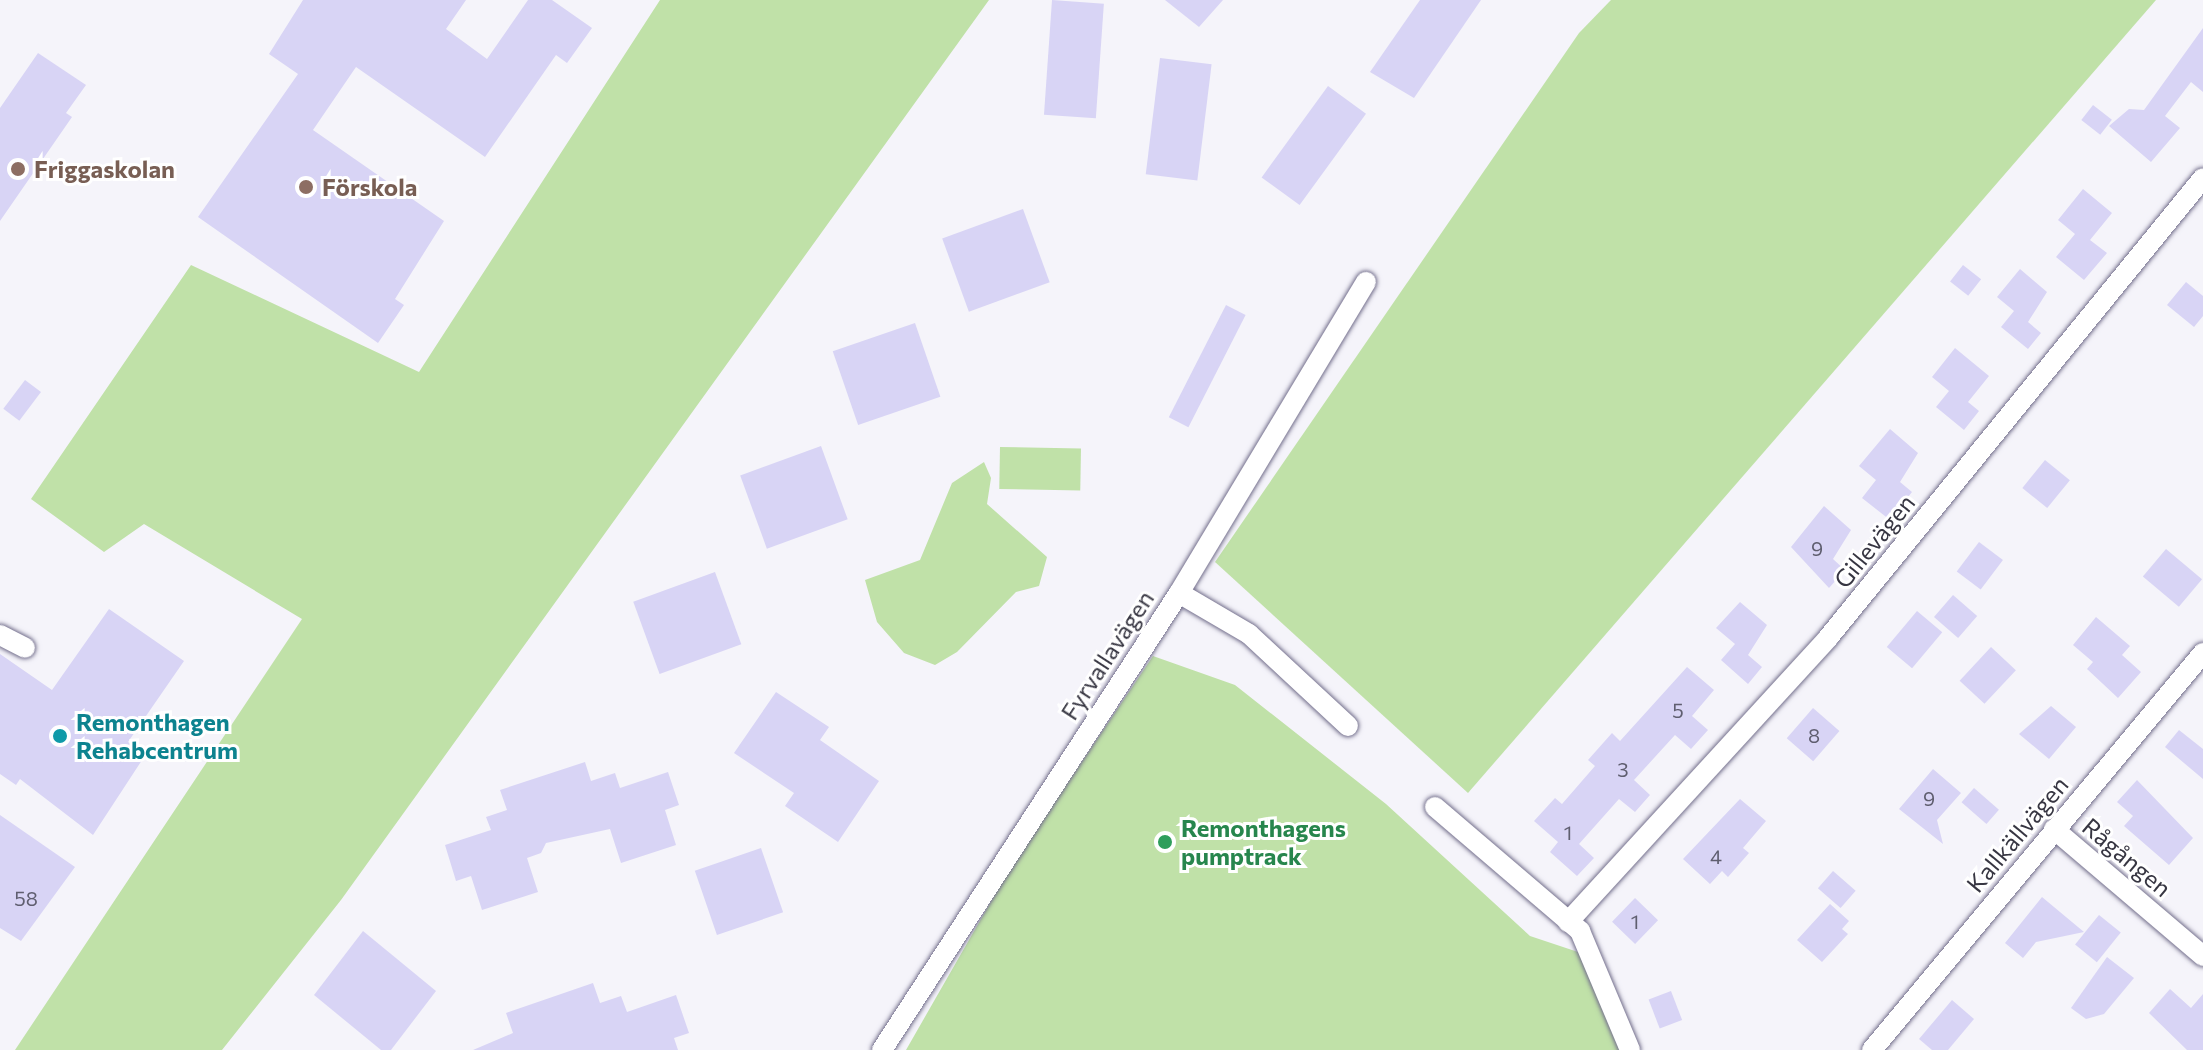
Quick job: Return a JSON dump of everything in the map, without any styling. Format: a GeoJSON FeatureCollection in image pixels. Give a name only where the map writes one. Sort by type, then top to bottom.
{"type":"FeatureCollection","features":[{"type":"Feature","properties":{"kind":"street","name":"Gillevägen"},"geometry":{"type":"LineString","coordinates":[[1568,922],[1828,638],[2203,178]]}},
{"type":"Feature","properties":{"kind":"street","name":"Fyrvallavägen"},"geometry":{"type":"LineString","coordinates":[[882,1050],[1179,593],[1366,282]]}},
{"type":"Feature","properties":{"kind":"street"},"geometry":{"type":"LineString","coordinates":[[1179,593],[1249,634],[1348,726]]}},
{"type":"Feature","properties":{"kind":"street"},"geometry":{"type":"LineString","coordinates":[[0,635],[25,648]]}},
{"type":"Feature","properties":{"kind":"street","name":"Kallkällvägen"},"geometry":{"type":"LineString","coordinates":[[1872,1050],[2203,653]]}},
{"type":"Feature","properties":{"kind":"street"},"geometry":{"type":"LineString","coordinates":[[1435,807],[1568,922],[1600,968],[1630,1050]]}},
{"type":"Feature","properties":{"kind":"street","name":"Rågången"},"geometry":{"type":"LineString","coordinates":[[2054,829],[2203,956]]}},
{"type":"Feature","properties":{"kind":"green space"},"geometry":{"type":"Polygon","coordinates":[[[660,0],[989,0],[341,900],[222,1050],[15,1050],[302,619],[144,524],[104,552],[31,499],[191,265],[419,372],[660,0]]]}},
{"type":"Feature","properties":{"kind":"green space"},"geometry":{"type":"Polygon","coordinates":[[[1611,0],[2156,0],[1468,793],[1215,562],[1579,33],[1611,0]]]}},
{"type":"Feature","properties":{"kind":"green space"},"geometry":{"type":"Polygon","coordinates":[[[1000,447],[1081,448],[1080,490],[999,489],[1000,447]]]}},
{"type":"Feature","properties":{"kind":"green space"},"geometry":{"type":"Polygon","coordinates":[[[984,462],[991,478],[987,504],[1047,557],[1039,586],[1016,592],[957,652],[935,665],[904,653],[877,622],[865,580],[920,560],[952,483],[984,462]]]}},
{"type":"Feature","properties":{"kind":"green space"},"geometry":{"type":"Polygon","coordinates":[[[1153,656],[1235,685],[1386,804],[1530,936],[1590,956],[1621,1050],[906,1050],[1009,870],[1153,656]]]}},
{"type":"Feature","properties":{"kind":"building","name":"Förskola"},"geometry":{"type":"Polygon","coordinates":[[[303,0],[466,0],[446,29],[487,59],[528,0],[552,0],[592,28],[567,63],[556,55],[485,157],[356,67],[313,130],[444,221],[395,299],[404,305],[378,343],[198,217],[298,74],[269,54],[303,0]]]}},
{"type":"Feature","properties":{"kind":"building"},"geometry":{"type":"Polygon","coordinates":[[[1052,0],[1104,4],[1096,118],[1044,115],[1052,0]]]}},
{"type":"Feature","properties":{"kind":"building"},"geometry":{"type":"Polygon","coordinates":[[[1165,0],[1223,0],[1199,27],[1165,0]]]}},
{"type":"Feature","properties":{"kind":"building"},"geometry":{"type":"Polygon","coordinates":[[[1420,0],[1481,0],[1414,98],[1370,72],[1420,0]]]}},
{"type":"Feature","properties":{"kind":"building"},"geometry":{"type":"Polygon","coordinates":[[[2203,28],[2203,92],[2191,82],[2165,116],[2180,128],[2151,162],[2109,126],[2129,109],[2144,110],[2203,28]]]}},
{"type":"Feature","properties":{"kind":"building","name":"Friggaskolan"},"geometry":{"type":"Polygon","coordinates":[[[38,53],[86,85],[66,113],[72,117],[0,221],[0,108],[38,53]]]}},
{"type":"Feature","properties":{"kind":"building"},"geometry":{"type":"Polygon","coordinates":[[[1160,58],[1212,64],[1197,180],[1146,174],[1160,58]]]}},
{"type":"Feature","properties":{"kind":"building"},"geometry":{"type":"Polygon","coordinates":[[[1328,86],[1366,114],[1300,205],[1262,177],[1328,86]]]}},
{"type":"Feature","properties":{"kind":"building"},"geometry":{"type":"Polygon","coordinates":[[[2093,105],[2112,120],[2100,135],[2081,120],[2093,105]]]}},
{"type":"Feature","properties":{"kind":"building"},"geometry":{"type":"Polygon","coordinates":[[[2083,189],[2112,213],[2090,240],[2107,253],[2084,280],[2056,257],[2075,234],[2058,220],[2083,189]]]}},
{"type":"Feature","properties":{"kind":"building"},"geometry":{"type":"Polygon","coordinates":[[[1023,209],[1050,282],[969,312],[942,238],[1023,209]]]}},
{"type":"Feature","properties":{"kind":"building"},"geometry":{"type":"Polygon","coordinates":[[[1963,265],[1981,279],[1968,296],[1950,282],[1963,265]]]}},
{"type":"Feature","properties":{"kind":"building"},"geometry":{"type":"Polygon","coordinates":[[[2020,269],[2047,292],[2028,322],[2041,333],[2028,349],[2001,327],[2014,311],[1997,297],[2020,269]]]}},
{"type":"Feature","properties":{"kind":"building"},"geometry":{"type":"Polygon","coordinates":[[[2186,282],[2203,296],[2203,316],[2194,327],[2167,305],[2186,282]]]}},
{"type":"Feature","properties":{"kind":"building"},"geometry":{"type":"Polygon","coordinates":[[[1226,305],[1246,315],[1188,427],[1169,417],[1226,305]]]}},
{"type":"Feature","properties":{"kind":"building"},"geometry":{"type":"Polygon","coordinates":[[[915,323],[940,397],[858,425],[833,351],[915,323]]]}},
{"type":"Feature","properties":{"kind":"building"},"geometry":{"type":"Polygon","coordinates":[[[1955,348],[1989,376],[1968,402],[1979,411],[1964,430],[1936,407],[1949,391],[1932,377],[1955,348]]]}},
{"type":"Feature","properties":{"kind":"building"},"geometry":{"type":"Polygon","coordinates":[[[25,380],[41,392],[19,421],[3,409],[25,380]]]}},
{"type":"Feature","properties":{"kind":"building"},"geometry":{"type":"Polygon","coordinates":[[[1890,429],[1918,453],[1900,482],[1912,492],[1890,520],[1862,498],[1876,480],[1859,466],[1890,429]]]}},
{"type":"Feature","properties":{"kind":"building"},"geometry":{"type":"Polygon","coordinates":[[[821,446],[848,519],[767,549],[740,475],[821,446]]]}},
{"type":"Feature","properties":{"kind":"building"},"geometry":{"type":"Polygon","coordinates":[[[2045,460],[2070,480],[2047,508],[2022,488],[2045,460]]]}},
{"type":"Feature","properties":{"kind":"building"},"geometry":{"type":"Polygon","coordinates":[[[1824,506],[1851,530],[1833,559],[1845,570],[1829,588],[1791,547],[1824,506]]]}},
{"type":"Feature","properties":{"kind":"building"},"geometry":{"type":"Polygon","coordinates":[[[1979,542],[2003,560],[1981,590],[1957,572],[1979,542]]]}},
{"type":"Feature","properties":{"kind":"building"},"geometry":{"type":"Polygon","coordinates":[[[2166,549],[2202,579],[2179,607],[2143,577],[2166,549]]]}},
{"type":"Feature","properties":{"kind":"building"},"geometry":{"type":"Polygon","coordinates":[[[715,572],[741,644],[660,674],[633,602],[715,572]]]}},
{"type":"Feature","properties":{"kind":"building"},"geometry":{"type":"Polygon","coordinates":[[[1953,595],[1977,616],[1958,638],[1934,617],[1953,595]]]}},
{"type":"Feature","properties":{"kind":"building"},"geometry":{"type":"Polygon","coordinates":[[[1740,602],[1767,625],[1748,655],[1762,667],[1748,684],[1721,660],[1735,644],[1716,628],[1740,602]]]}},
{"type":"Feature","properties":{"kind":"building","name":"Remonthagen Rehabcentrum"},"geometry":{"type":"Polygon","coordinates":[[[109,609],[184,661],[128,742],[146,754],[93,835],[20,779],[16,785],[0,774],[0,654],[52,690],[109,609]]]}},
{"type":"Feature","properties":{"kind":"building"},"geometry":{"type":"Polygon","coordinates":[[[1917,611],[1942,632],[1912,668],[1887,647],[1917,611]]]}},
{"type":"Feature","properties":{"kind":"building"},"geometry":{"type":"Polygon","coordinates":[[[2096,617],[2130,646],[2122,655],[2141,672],[2118,698],[2087,669],[2093,662],[2073,645],[2096,617]]]}},
{"type":"Feature","properties":{"kind":"building"},"geometry":{"type":"Polygon","coordinates":[[[1991,647],[2016,670],[1984,704],[1960,681],[1991,647]]]}},
{"type":"Feature","properties":{"kind":"building"},"geometry":{"type":"Polygon","coordinates":[[[1687,667],[1714,690],[1692,716],[1708,730],[1691,749],[1675,735],[1634,780],[1650,795],[1635,812],[1619,799],[1579,844],[1594,858],[1577,876],[1550,852],[1558,842],[1534,821],[1555,798],[1562,804],[1595,766],[1588,760],[1612,733],[1620,741],[1687,667]]]}},
{"type":"Feature","properties":{"kind":"building"},"geometry":{"type":"Polygon","coordinates":[[[776,692],[829,727],[820,740],[879,781],[838,842],[785,806],[794,793],[734,753],[776,692]]]}},
{"type":"Feature","properties":{"kind":"building"},"geometry":{"type":"Polygon","coordinates":[[[2051,706],[2076,727],[2049,759],[2019,734],[2051,706]]]}},
{"type":"Feature","properties":{"kind":"building"},"geometry":{"type":"Polygon","coordinates":[[[1813,708],[1839,731],[1813,761],[1787,738],[1813,708]]]}},
{"type":"Feature","properties":{"kind":"building"},"geometry":{"type":"Polygon","coordinates":[[[2179,730],[2203,749],[2203,779],[2165,747],[2179,730]]]}},
{"type":"Feature","properties":{"kind":"building"},"geometry":{"type":"Polygon","coordinates":[[[585,762],[591,781],[615,773],[620,788],[668,772],[679,805],[665,810],[676,845],[621,863],[610,829],[546,843],[541,853],[527,858],[538,892],[482,910],[471,876],[456,881],[445,845],[491,830],[486,817],[507,810],[500,790],[585,762]]]}},
{"type":"Feature","properties":{"kind":"building"},"geometry":{"type":"Polygon","coordinates":[[[1933,769],[1961,793],[1937,820],[1943,844],[1899,809],[1933,769]]]}},
{"type":"Feature","properties":{"kind":"building"},"geometry":{"type":"Polygon","coordinates":[[[2137,780],[2193,838],[2169,865],[2124,826],[2133,816],[2117,802],[2137,780]]]}},
{"type":"Feature","properties":{"kind":"building"},"geometry":{"type":"Polygon","coordinates":[[[1974,788],[1999,810],[1986,824],[1962,802],[1974,788]]]}},
{"type":"Feature","properties":{"kind":"building"},"geometry":{"type":"Polygon","coordinates":[[[1740,799],[1766,821],[1743,848],[1749,853],[1728,877],[1722,871],[1710,884],[1683,859],[1740,799]]]}},
{"type":"Feature","properties":{"kind":"building"},"geometry":{"type":"Polygon","coordinates":[[[0,815],[75,867],[21,941],[0,928],[0,815]]]}},
{"type":"Feature","properties":{"kind":"building"},"geometry":{"type":"Polygon","coordinates":[[[761,848],[783,912],[717,935],[695,871],[761,848]]]}},
{"type":"Feature","properties":{"kind":"building"},"geometry":{"type":"Polygon","coordinates":[[[1833,871],[1856,891],[1841,908],[1818,888],[1833,871]]]}},
{"type":"Feature","properties":{"kind":"building"},"geometry":{"type":"Polygon","coordinates":[[[2042,897],[2084,932],[2036,942],[2023,958],[2005,943],[2042,897]]]}},
{"type":"Feature","properties":{"kind":"building"},"geometry":{"type":"Polygon","coordinates":[[[1635,898],[1658,920],[1635,944],[1612,922],[1635,898]]]}},
{"type":"Feature","properties":{"kind":"building"},"geometry":{"type":"Polygon","coordinates":[[[1830,904],[1849,921],[1842,929],[1848,934],[1822,962],[1797,940],[1830,904]]]}},
{"type":"Feature","properties":{"kind":"building"},"geometry":{"type":"Polygon","coordinates":[[[2099,915],[2121,933],[2097,962],[2075,945],[2099,915]]]}},
{"type":"Feature","properties":{"kind":"building"},"geometry":{"type":"Polygon","coordinates":[[[363,931],[436,991],[391,1050],[381,1050],[314,995],[363,931]]]}},
{"type":"Feature","properties":{"kind":"building"},"geometry":{"type":"Polygon","coordinates":[[[2107,957],[2134,978],[2104,1014],[2086,1019],[2071,1008],[2107,957]]]}},
{"type":"Feature","properties":{"kind":"building"},"geometry":{"type":"Polygon","coordinates":[[[593,983],[600,1003],[621,996],[627,1012],[676,995],[689,1033],[674,1038],[678,1050],[473,1050],[513,1033],[506,1013],[593,983]]]}},
{"type":"Feature","properties":{"kind":"building"},"geometry":{"type":"Polygon","coordinates":[[[2170,989],[2191,1008],[2203,994],[2203,1050],[2187,1050],[2149,1013],[2170,989]]]}},
{"type":"Feature","properties":{"kind":"building"},"geometry":{"type":"Polygon","coordinates":[[[1671,991],[1682,1020],[1660,1029],[1649,1000],[1671,991]]]}},
{"type":"Feature","properties":{"kind":"building"},"geometry":{"type":"Polygon","coordinates":[[[1952,1000],[1974,1019],[1948,1050],[1932,1050],[1919,1039],[1952,1000]]]}},
{"type":"Feature","properties":{"kind":"place","name":"Friggaskolan"},"geometry":{"type":"Point","coordinates":[18,169]}},
{"type":"Feature","properties":{"kind":"place","name":"Förskola"},"geometry":{"type":"Point","coordinates":[306,187]}},
{"type":"Feature","properties":{"kind":"place","name":"Remonthagen Rehabcentrum"},"geometry":{"type":"Point","coordinates":[60,736]}},
{"type":"Feature","properties":{"kind":"place","name":"Remonthagens pumptrack"},"geometry":{"type":"Point","coordinates":[1165,842]}}]}
